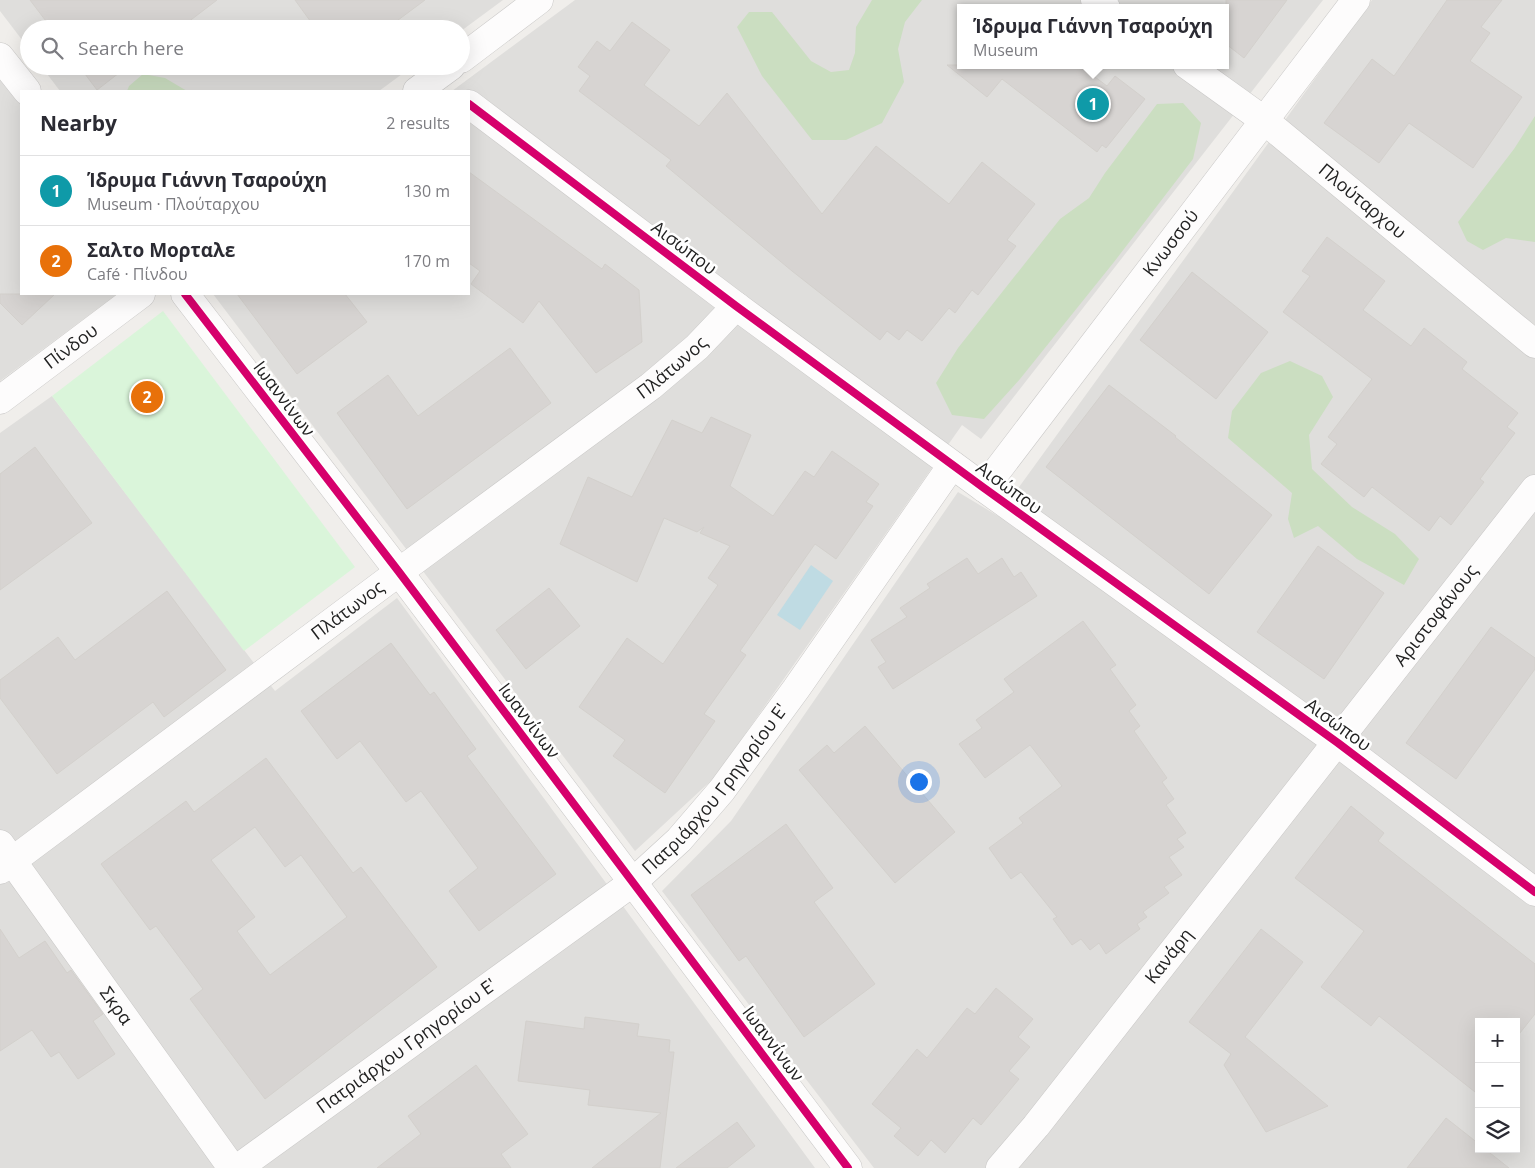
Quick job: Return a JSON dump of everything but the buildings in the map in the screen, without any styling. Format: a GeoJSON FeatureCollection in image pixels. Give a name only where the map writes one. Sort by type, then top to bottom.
{"type":"FeatureCollection","features":[{"type":"Feature","properties":{"kind":"street"},"geometry":{"type":"LineString","coordinates":[[470,52],[538,0]]}},
{"type":"Feature","properties":{"kind":"street","name":"Κνωσσού"},"geometry":{"type":"LineString","coordinates":[[984,488],[1356,0]]}},
{"type":"Feature","properties":{"kind":"street"},"geometry":{"type":"LineString","coordinates":[[0,57],[26,90]]}},
{"type":"Feature","properties":{"kind":"street","name":"Πλούταρχου"},"geometry":{"type":"LineString","coordinates":[[1193,69],[1265,120],[1535,344]]}},
{"type":"Feature","properties":{"kind":"street","name":"Αισώπου"},"geometry":{"type":"LineString","coordinates":[[470,105],[736,306],[952,465],[1338,743],[1535,892]]}},
{"type":"Feature","properties":{"kind":"street","name":"Πίνδου"},"geometry":{"type":"LineString","coordinates":[[0,400],[140,295]]}},
{"type":"Feature","properties":{"kind":"street","name":"Ιωαννίνων"},"geometry":{"type":"LineString","coordinates":[[186,295],[399,572],[848,1168]]}},
{"type":"Feature","properties":{"kind":"street","name":"Πλάτωνος"},"geometry":{"type":"LineString","coordinates":[[4,858],[399,572],[671,371],[736,306]]}},
{"type":"Feature","properties":{"kind":"street","name":"Πατριάρχου Γρηγορίου Ε'"},"geometry":{"type":"LineString","coordinates":[[238,1168],[632,883],[679,840],[722,790],[796,689],[952,465]]}},
{"type":"Feature","properties":{"kind":"street","name":"Αριστοφάνους"},"geometry":{"type":"LineString","coordinates":[[1338,743],[1535,489]]}},
{"type":"Feature","properties":{"kind":"street","name":"Κανάρη"},"geometry":{"type":"LineString","coordinates":[[1000,1168],[1036,1126],[1338,743]]}},
{"type":"Feature","properties":{"kind":"street","name":"Σκρα"},"geometry":{"type":"LineString","coordinates":[[4,858],[232,1168]]}},
{"type":"Feature","properties":{"kind":"shaded area"},"geometry":{"type":"Polygon","coordinates":[[[0,0],[503,0],[470,24],[470,20],[20,20],[20,37],[0,11],[0,0]]]}},
{"type":"Feature","properties":{"kind":"shaded area"},"geometry":{"type":"Polygon","coordinates":[[[575,0],[1323,0],[981,439],[962,425],[715,777],[635,851],[214,295],[470,295],[470,90],[453,90],[575,0]]]}},
{"type":"Feature","properties":{"kind":"shaded area"},"geometry":{"type":"Polygon","coordinates":[[[1372,0],[1535,0],[1535,1168],[874,1168],[662,891],[731,821],[958,492],[998,516],[1372,0]]]}},
{"type":"Feature","properties":{"kind":"shaded area"},"geometry":{"type":"Polygon","coordinates":[[[0,75],[20,102],[20,295],[116,295],[0,381],[0,75]]]}},
{"type":"Feature","properties":{"kind":"shaded area"},"geometry":{"type":"Polygon","coordinates":[[[48,75],[401,75],[380,90],[59,90],[48,75]]]}},
{"type":"Feature","properties":{"kind":"shaded area"},"geometry":{"type":"Polygon","coordinates":[[[52,396],[275,691],[397,598],[815,1168],[0,1168],[0,433],[52,396]]]}},
{"type":"Feature","properties":{"kind":"green space"},"geometry":{"type":"Polygon","coordinates":[[[872,0],[922,0],[905,22],[898,49],[904,82],[882,123],[846,140],[812,140],[762,76],[737,27],[749,12],[772,12],[811,61],[831,72],[849,70],[855,53],[856,27],[872,0]]]}},
{"type":"Feature","properties":{"kind":"green space"},"geometry":{"type":"Polygon","coordinates":[[[142,75],[148,75],[165,78],[185,90],[127,90],[129,86],[142,75]]]}},
{"type":"Feature","properties":{"kind":"green space"},"geometry":{"type":"Polygon","coordinates":[[[1183,103],[1201,123],[1193,159],[1114,262],[1020,379],[984,419],[952,415],[936,383],[958,348],[1060,219],[1089,198],[1105,173],[1157,104],[1183,103]]]}},
{"type":"Feature","properties":{"kind":"green space"},"geometry":{"type":"Polygon","coordinates":[[[1535,116],[1535,242],[1506,238],[1483,250],[1467,241],[1458,222],[1514,149],[1535,116]]]}},
{"type":"Feature","properties":{"kind":"green space"},"geometry":{"type":"Polygon","coordinates":[[[163,311],[355,567],[244,651],[52,396],[163,311]]]}},
{"type":"Feature","properties":{"kind":"green space"},"geometry":{"type":"Polygon","coordinates":[[[1290,361],[1322,376],[1333,397],[1309,435],[1312,469],[1352,507],[1395,534],[1419,559],[1404,585],[1357,559],[1318,526],[1294,538],[1288,519],[1292,493],[1228,438],[1232,411],[1261,373],[1290,361]]]}},
{"type":"Feature","properties":{"kind":"water"},"geometry":{"type":"Polygon","coordinates":[[[811,565],[833,581],[800,630],[777,615],[811,565]]]}},
{"type":"Feature","properties":{"kind":"cycle path"},"geometry":{"type":"LineString","coordinates":[[470,105],[736,306],[984,488],[1338,743],[1535,892]]}},
{"type":"Feature","properties":{"kind":"cycle path"},"geometry":{"type":"LineString","coordinates":[[186,295],[399,572],[848,1168]]}},
{"type":"Feature","properties":{"kind":"place","name":"Ίδρυμα Γιάννη Τσαρούχη"},"geometry":{"type":"Point","coordinates":[1093,104]}},
{"type":"Feature","properties":{"kind":"place","name":"Σαλτο Μορταλε"},"geometry":{"type":"Point","coordinates":[147,397]}}]}
